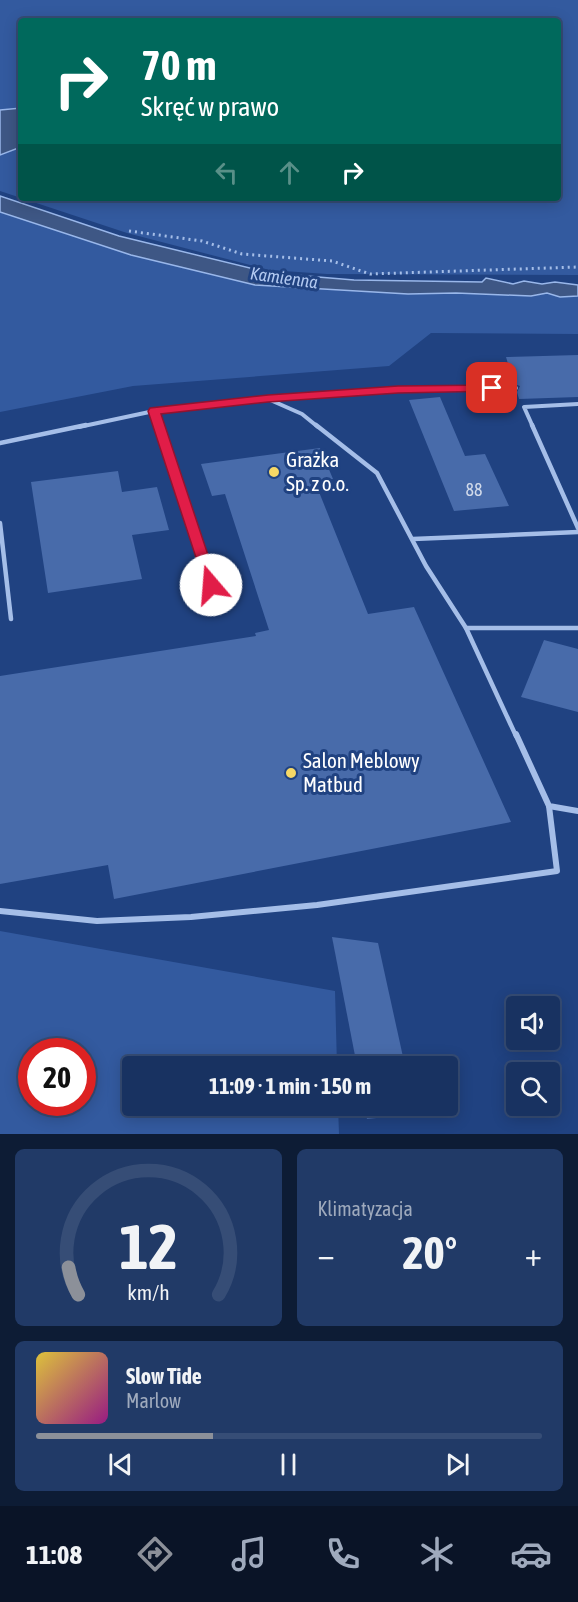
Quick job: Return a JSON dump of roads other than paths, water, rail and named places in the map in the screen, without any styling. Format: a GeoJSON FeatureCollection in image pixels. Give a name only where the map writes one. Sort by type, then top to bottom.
{"type":"FeatureCollection","features":[{"type":"Feature","properties":{"kind":"lane"},"geometry":{"type":"LineString","coordinates":[[0,443],[154,411],[268,399],[398,390],[516,388]]}},
{"type":"Feature","properties":{"kind":"lane"},"geometry":{"type":"LineString","coordinates":[[0,911],[97,921],[191,917],[317,905],[557,871],[549,806],[466,628],[426,566],[377,473],[302,414],[268,399]]}},
{"type":"Feature","properties":{"kind":"lane"},"geometry":{"type":"LineString","coordinates":[[413,539],[578,530],[524,407],[578,404]]}},
{"type":"Feature","properties":{"kind":"lane"},"geometry":{"type":"LineString","coordinates":[[154,411],[211,585]]}},
{"type":"Feature","properties":{"kind":"lane"},"geometry":{"type":"LineString","coordinates":[[0,523],[11,619]]}},
{"type":"Feature","properties":{"kind":"lane"},"geometry":{"type":"LineString","coordinates":[[466,628],[578,628]]}},
{"type":"Feature","properties":{"kind":"lane"},"geometry":{"type":"LineString","coordinates":[[549,806],[578,811]]}},
{"type":"Feature","properties":{"kind":"water"},"geometry":{"type":"Polygon","coordinates":[[[18,108],[18,148],[0,155],[0,110],[18,108]]]}},
{"type":"Feature","properties":{"kind":"water","name":"Kamienna"},"geometry":{"type":"Polygon","coordinates":[[[0,196],[119,236],[270,273],[354,280],[482,282],[486,278],[513,284],[524,281],[542,284],[555,282],[578,285],[578,296],[560,297],[547,293],[531,296],[408,294],[255,285],[131,255],[0,212],[0,196]]]}},
{"type":"Feature","properties":{"kind":"place","name":"Grażka Sp. z o.o."},"geometry":{"type":"Point","coordinates":[274,472]}},
{"type":"Feature","properties":{"kind":"place","name":"Salon Meblowy Matbud"},"geometry":{"type":"Point","coordinates":[291,773]}}]}
